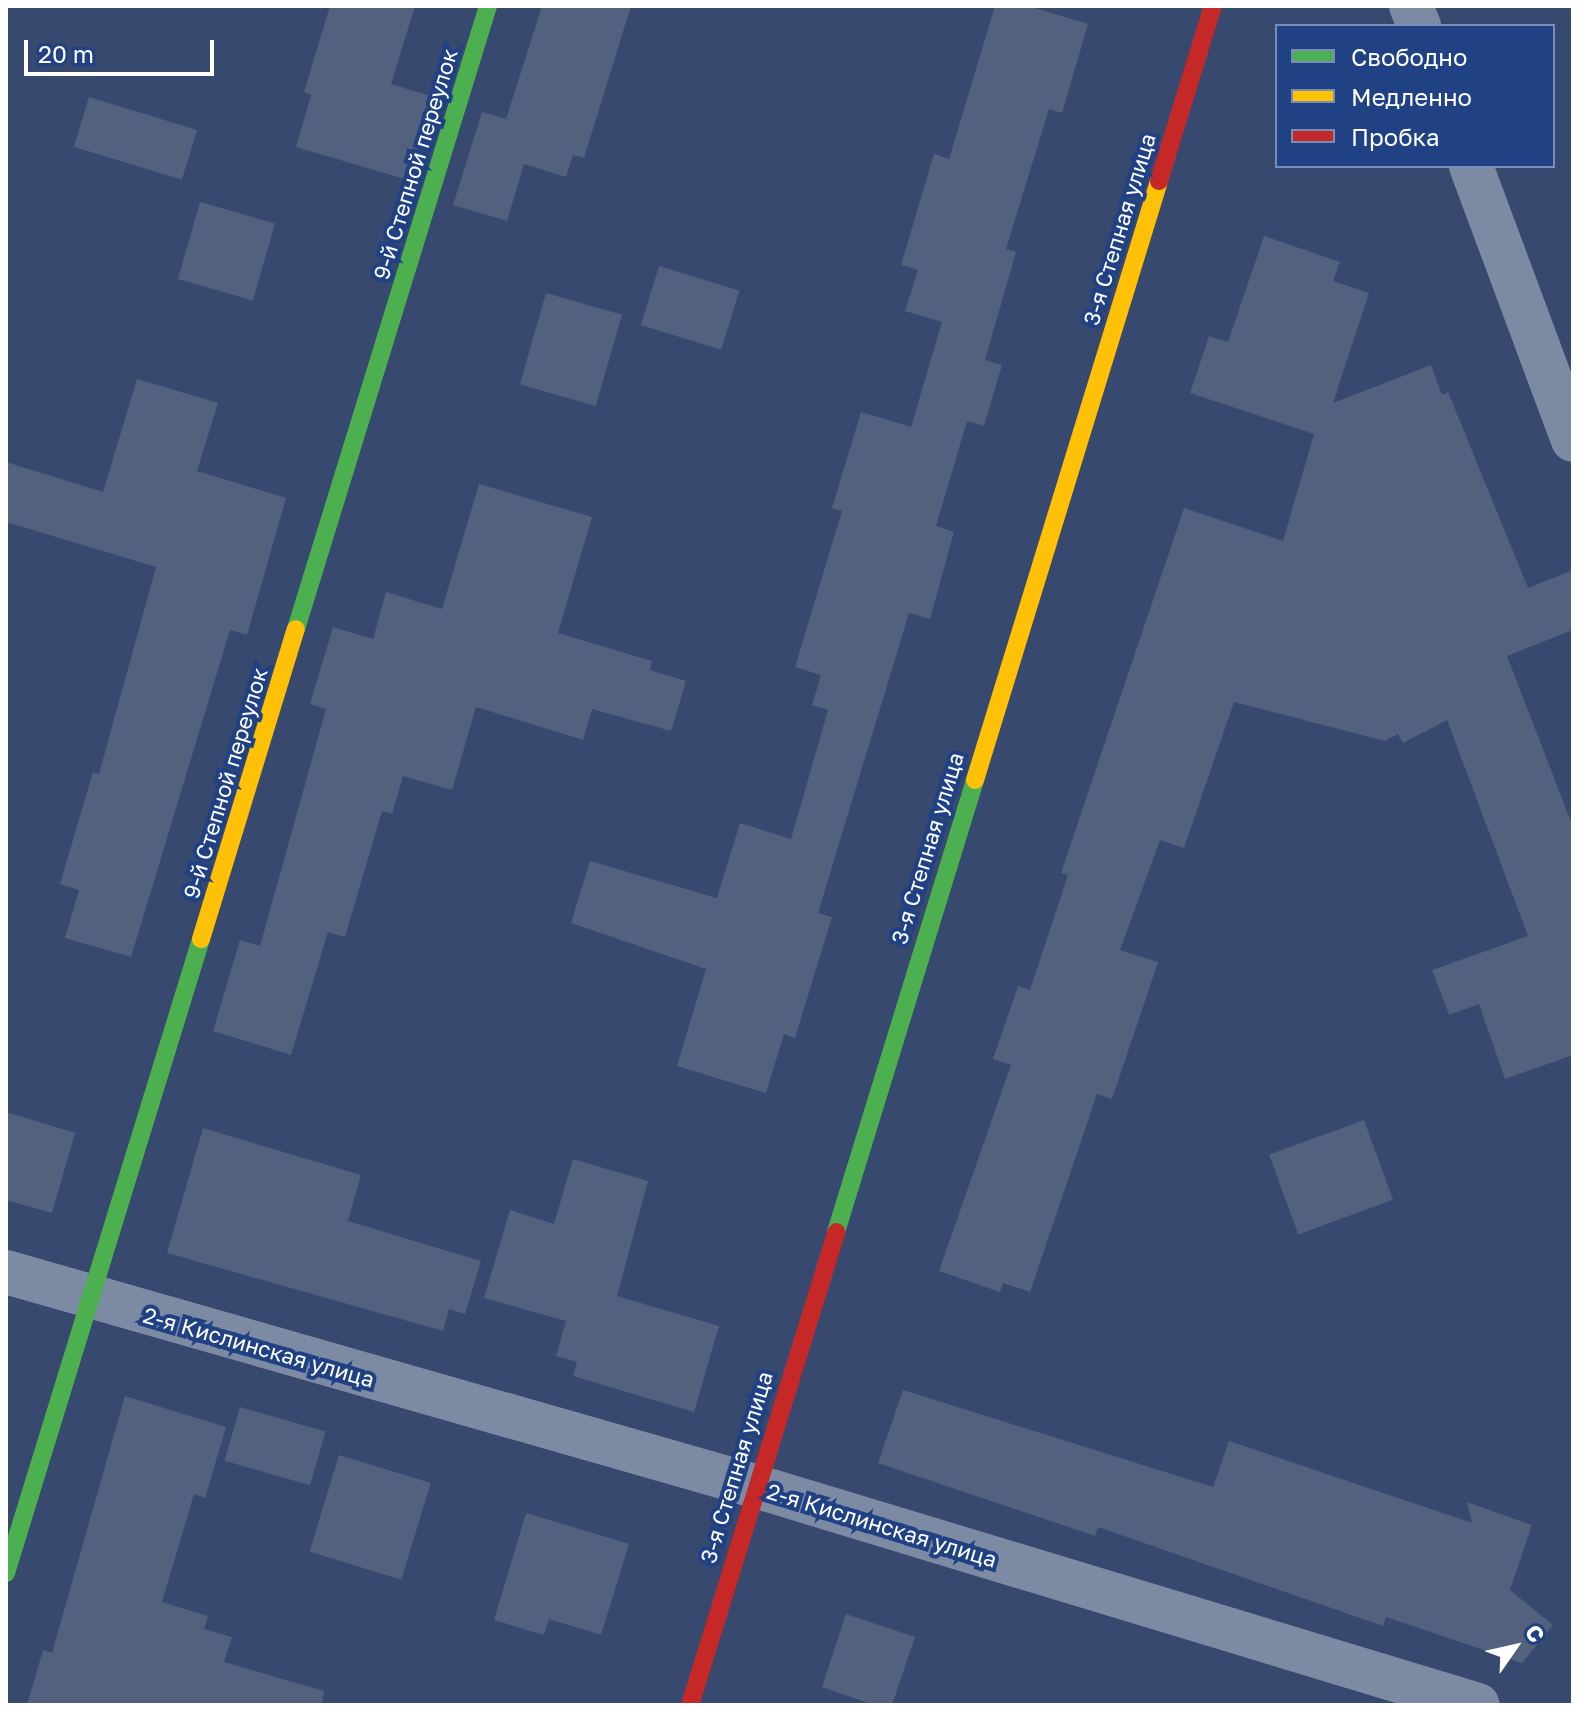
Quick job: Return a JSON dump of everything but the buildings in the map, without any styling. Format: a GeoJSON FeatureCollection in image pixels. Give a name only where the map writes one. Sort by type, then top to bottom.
{"type":"FeatureCollection","features":[{"type":"Feature","properties":{"kind":"street","name":"9-й Степной переулок"},"geometry":{"type":"LineString","coordinates":[[6,1573],[488,6]]}},
{"type":"Feature","properties":{"kind":"street","name":"3-я Степная улица"},"geometry":{"type":"LineString","coordinates":[[690,1705],[1213,6]]}},
{"type":"Feature","properties":{"kind":"street"},"geometry":{"type":"LineString","coordinates":[[1472,168],[1573,440]]}},
{"type":"Feature","properties":{"kind":"street","name":"2-я Кислинская улица"},"geometry":{"type":"LineString","coordinates":[[6,1272],[89,1299],[755,1486],[1435,1700],[1478,1705]]}},
{"type":"Feature","properties":{"kind":"traffic: fast"},"geometry":{"type":"LineString","coordinates":[[296,629],[488,6]]}},
{"type":"Feature","properties":{"kind":"traffic: fast"},"geometry":{"type":"LineString","coordinates":[[836,1232],[975,780]]}},
{"type":"Feature","properties":{"kind":"traffic: fast"},"geometry":{"type":"LineString","coordinates":[[6,1573],[201,939]]}},
{"type":"Feature","properties":{"kind":"traffic: slow"},"geometry":{"type":"LineString","coordinates":[[975,780],[1159,181]]}},
{"type":"Feature","properties":{"kind":"traffic: slow"},"geometry":{"type":"LineString","coordinates":[[201,939],[296,629]]}},
{"type":"Feature","properties":{"kind":"traffic: jam"},"geometry":{"type":"LineString","coordinates":[[1159,181],[1213,6]]}},
{"type":"Feature","properties":{"kind":"traffic: jam"},"geometry":{"type":"LineString","coordinates":[[690,1705],[836,1232]]}}]}
